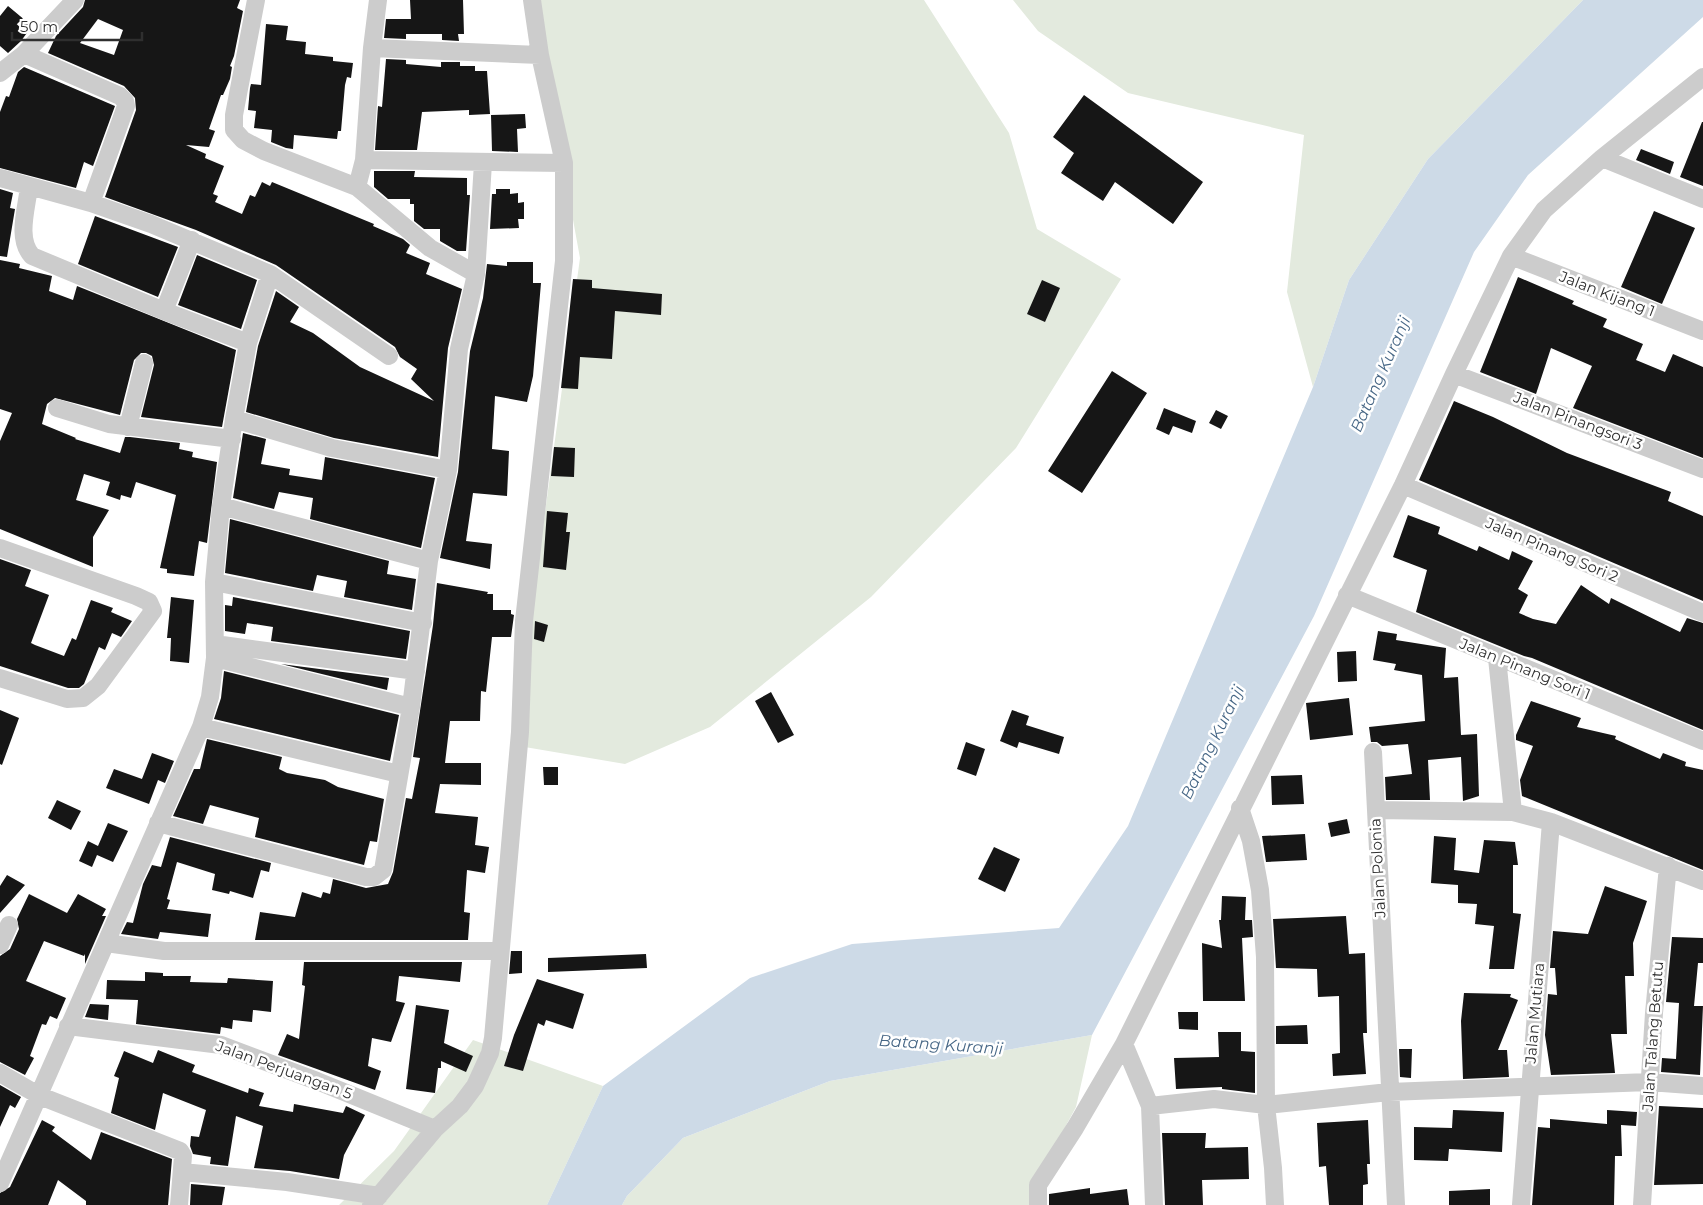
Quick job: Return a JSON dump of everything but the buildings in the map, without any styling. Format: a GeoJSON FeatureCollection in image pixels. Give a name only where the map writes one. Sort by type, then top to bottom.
{"type":"FeatureCollection","features":[{"type":"Feature","properties":{"kind":"street"},"geometry":{"type":"LineString","coordinates":[[0,73],[24,54],[75,0]]}},
{"type":"Feature","properties":{"kind":"street"},"geometry":{"type":"LineString","coordinates":[[256,0],[234,115],[234,130],[243,140],[264,151],[356,187],[430,248],[476,274]]}},
{"type":"Feature","properties":{"kind":"street"},"geometry":{"type":"LineString","coordinates":[[356,187],[364,160],[372,48],[378,0]]}},
{"type":"Feature","properties":{"kind":"street"},"geometry":{"type":"LineString","coordinates":[[182,1172],[286,1182],[375,1200],[434,1129],[465,1100],[475,1086],[490,1053],[520,732],[524,621],[564,261],[564,163],[540,55],[532,0]]}},
{"type":"Feature","properties":{"kind":"street"},"geometry":{"type":"LineString","coordinates":[[372,48],[540,55]]}},
{"type":"Feature","properties":{"kind":"street"},"geometry":{"type":"LineString","coordinates":[[24,54],[120,96],[125,101],[126,106],[91,203]]}},
{"type":"Feature","properties":{"kind":"street"},"geometry":{"type":"LineString","coordinates":[[1038,1205],[1038,1185],[1075,1128],[1124,1044],[1240,808],[1403,485],[1454,374],[1512,256],[1544,210],[1609,161],[1703,77]]}},
{"type":"Feature","properties":{"kind":"street"},"geometry":{"type":"LineString","coordinates":[[364,160],[564,163]]}},
{"type":"Feature","properties":{"kind":"street"},"geometry":{"type":"LineString","coordinates":[[1609,161],[1703,199]]}},
{"type":"Feature","properties":{"kind":"street"},"geometry":{"type":"LineString","coordinates":[[158,823],[356,875],[374,877],[381,874],[386,862],[411,707],[423,623],[429,561],[448,470],[459,349],[476,274],[483,163]]}},
{"type":"Feature","properties":{"kind":"street"},"geometry":{"type":"LineString","coordinates":[[0,178],[91,203],[192,240],[270,274],[389,356]]}},
{"type":"Feature","properties":{"kind":"street"},"geometry":{"type":"LineString","coordinates":[[29,186],[23,236],[26,249],[32,256],[164,311],[248,343]]}},
{"type":"Feature","properties":{"kind":"street"},"geometry":{"type":"LineString","coordinates":[[164,311],[192,240]]}},
{"type":"Feature","properties":{"kind":"street","name":"Jalan Kijang 1"},"geometry":{"type":"LineString","coordinates":[[1512,256],[1703,331]]}},
{"type":"Feature","properties":{"kind":"street"},"geometry":{"type":"LineString","coordinates":[[0,1182],[40,1096],[68,1026],[201,727],[210,697],[215,651],[214,582],[221,506],[248,343],[270,274]]}},
{"type":"Feature","properties":{"kind":"street"},"geometry":{"type":"LineString","coordinates":[[128,427],[144,363]]}},
{"type":"Feature","properties":{"kind":"street","name":"Jalan Pinangsori 3"},"geometry":{"type":"LineString","coordinates":[[1454,374],[1703,469]]}},
{"type":"Feature","properties":{"kind":"street"},"geometry":{"type":"LineString","coordinates":[[57,408],[110,424],[232,439]]}},
{"type":"Feature","properties":{"kind":"street"},"geometry":{"type":"LineString","coordinates":[[234,419],[332,448],[448,470]]}},
{"type":"Feature","properties":{"kind":"street","name":"Jalan Pinang Sori 2"},"geometry":{"type":"LineString","coordinates":[[1403,485],[1703,613]]}},
{"type":"Feature","properties":{"kind":"street"},"geometry":{"type":"LineString","coordinates":[[221,506],[429,561]]}},
{"type":"Feature","properties":{"kind":"street"},"geometry":{"type":"LineString","coordinates":[[0,548],[136,596],[149,602],[153,611],[98,686],[83,698],[67,699],[0,678]]}},
{"type":"Feature","properties":{"kind":"street"},"geometry":{"type":"LineString","coordinates":[[214,582],[423,623]]}},
{"type":"Feature","properties":{"kind":"street","name":"Jalan Pinang Sori 1"},"geometry":{"type":"LineString","coordinates":[[1347,595],[1703,741]]}},
{"type":"Feature","properties":{"kind":"street"},"geometry":{"type":"LineString","coordinates":[[215,651],[416,671]]}},
{"type":"Feature","properties":{"kind":"street"},"geometry":{"type":"LineString","coordinates":[[215,651],[411,707]]}},
{"type":"Feature","properties":{"kind":"street"},"geometry":{"type":"LineString","coordinates":[[1497,658],[1513,812]]}},
{"type":"Feature","properties":{"kind":"street"},"geometry":{"type":"LineString","coordinates":[[201,727],[399,774]]}},
{"type":"Feature","properties":{"kind":"street"},"geometry":{"type":"LineString","coordinates":[[1373,752],[1376,810]]}},
{"type":"Feature","properties":{"kind":"street"},"geometry":{"type":"LineString","coordinates":[[1240,808],[1253,848],[1260,890],[1265,957],[1266,1105],[1273,1168],[1274,1205]]}},
{"type":"Feature","properties":{"kind":"street","name":"Jalan Polonia"},"geometry":{"type":"LineString","coordinates":[[1396,1205],[1376,810],[1513,812],[1551,822],[1703,881]]}},
{"type":"Feature","properties":{"kind":"street","name":"Jalan Mutiara"},"geometry":{"type":"LineString","coordinates":[[1521,1205],[1551,822]]}},
{"type":"Feature","properties":{"kind":"street","name":"Jalan Talang Betutu"},"geometry":{"type":"LineString","coordinates":[[1642,1205],[1649,1082],[1668,866]]}},
{"type":"Feature","properties":{"kind":"street"},"geometry":{"type":"LineString","coordinates":[[0,945],[9,925]]}},
{"type":"Feature","properties":{"kind":"street"},"geometry":{"type":"LineString","coordinates":[[106,943],[164,952],[499,950]]}},
{"type":"Feature","properties":{"kind":"street","name":"Jalan Perjuangan 5"},"geometry":{"type":"LineString","coordinates":[[68,1026],[221,1046],[318,1081],[434,1129]]}},
{"type":"Feature","properties":{"kind":"street"},"geometry":{"type":"LineString","coordinates":[[1124,1044],[1150,1106],[1154,1205]]}},
{"type":"Feature","properties":{"kind":"street"},"geometry":{"type":"LineString","coordinates":[[0,1073],[40,1096],[180,1151],[183,1156],[179,1205]]}},
{"type":"Feature","properties":{"kind":"street"},"geometry":{"type":"LineString","coordinates":[[1150,1106],[1214,1099],[1266,1105],[1389,1092],[1649,1082],[1703,1086]]}},
{"type":"Feature","properties":{"kind":"shaded area"},"geometry":{"type":"Polygon","coordinates":[[[533,0],[924,0],[1009,133],[1037,229],[1121,279],[1016,448],[871,597],[710,727],[625,764],[513,745],[580,258],[533,0]]]}},
{"type":"Feature","properties":{"kind":"shaded area"},"geometry":{"type":"Polygon","coordinates":[[[1013,0],[1583,0],[1428,159],[1349,280],[1313,387],[1287,292],[1304,135],[1128,93],[1038,31],[1013,0]]]}},
{"type":"Feature","properties":{"kind":"shaded area"},"geometry":{"type":"Polygon","coordinates":[[[1092,1035],[1076,1107],[1029,1194],[1029,1205],[622,1205],[627,1196],[683,1138],[830,1081],[1092,1035]]]}},
{"type":"Feature","properties":{"kind":"shaded area"},"geometry":{"type":"Polygon","coordinates":[[[473,1040],[603,1086],[547,1205],[339,1205],[394,1151],[473,1040]]]}},
{"type":"Feature","properties":{"kind":"water","name":"Batang Kuranji"},"geometry":{"type":"Polygon","coordinates":[[[1583,0],[1703,0],[1703,17],[1528,175],[1474,252],[1314,616],[1092,1035],[830,1081],[683,1138],[627,1196],[622,1205],[547,1205],[603,1086],[750,978],[852,944],[1059,928],[1128,826],[1313,387],[1349,280],[1428,159],[1583,0]]]}}]}
